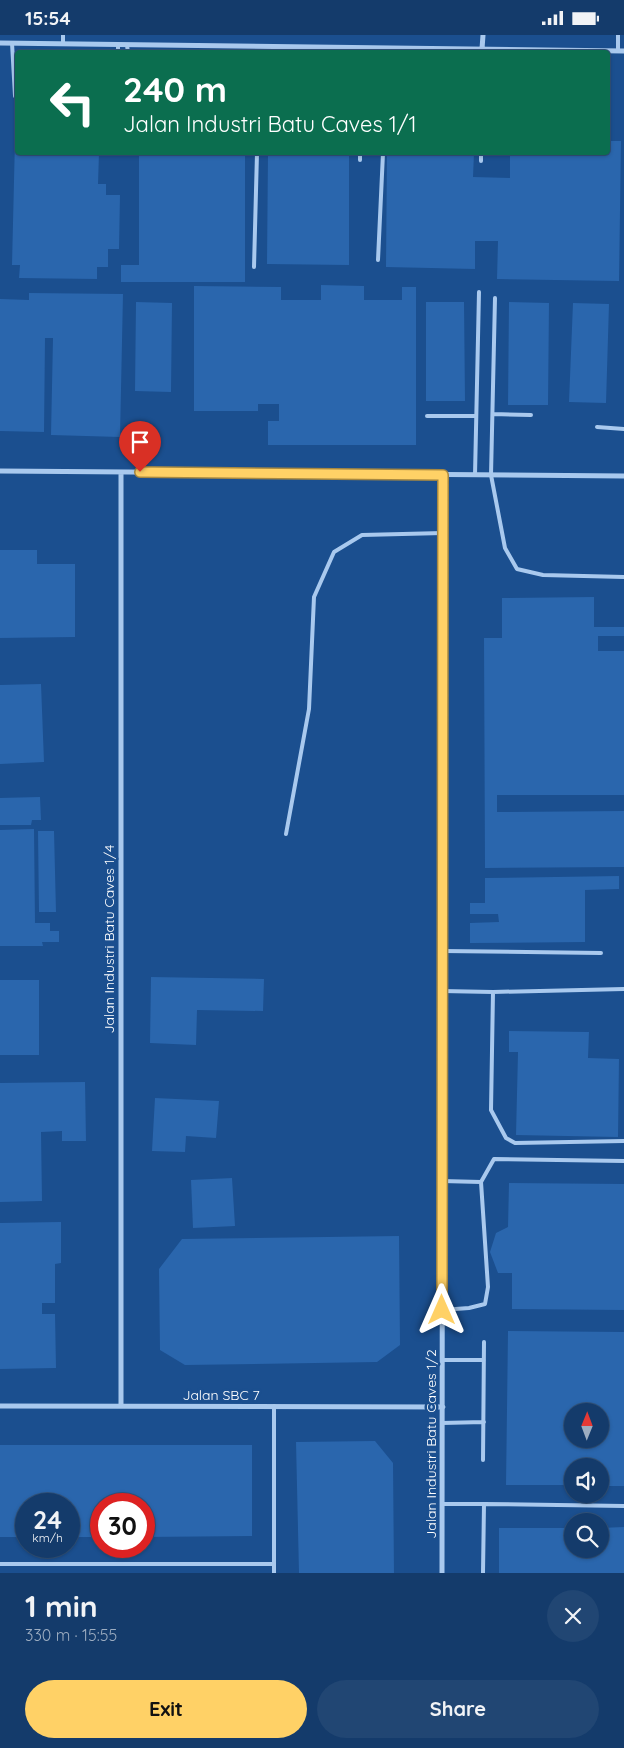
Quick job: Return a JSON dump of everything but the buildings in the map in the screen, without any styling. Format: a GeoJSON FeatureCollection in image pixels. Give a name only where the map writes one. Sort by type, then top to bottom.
{"type":"FeatureCollection","features":[{"type":"Feature","properties":{"kind":"street"},"geometry":{"type":"LineString","coordinates":[[482,35],[482,50]]}},
{"type":"Feature","properties":{"kind":"street"},"geometry":{"type":"LineString","coordinates":[[0,43],[388,50]]}},
{"type":"Feature","properties":{"kind":"street"},"geometry":{"type":"LineString","coordinates":[[0,471],[624,477]]}},
{"type":"Feature","properties":{"kind":"street","name":"Jalan Industri Batu Caves 1/4"},"geometry":{"type":"LineString","coordinates":[[121,472],[121,1406]]}},
{"type":"Feature","properties":{"kind":"street","name":"Jalan Industri Batu Caves 1/2"},"geometry":{"type":"LineString","coordinates":[[442,1573],[443,475]]}},
{"type":"Feature","properties":{"kind":"street","name":"Jalan SBC 7"},"geometry":{"type":"LineString","coordinates":[[0,1406],[443,1407]]}},
{"type":"Feature","properties":{"kind":"lane"},"geometry":{"type":"LineString","coordinates":[[63,44],[64,35]]}},
{"type":"Feature","properties":{"kind":"lane"},"geometry":{"type":"LineString","coordinates":[[618,35],[621,51]]}},
{"type":"Feature","properties":{"kind":"lane"},"geometry":{"type":"LineString","coordinates":[[12,43],[15,96]]}},
{"type":"Feature","properties":{"kind":"lane"},"geometry":{"type":"LineString","coordinates":[[118,45],[118,50]]}},
{"type":"Feature","properties":{"kind":"lane"},"geometry":{"type":"LineString","coordinates":[[127,45],[128,50]]}},
{"type":"Feature","properties":{"kind":"lane"},"geometry":{"type":"LineString","coordinates":[[254,267],[257,155]]}},
{"type":"Feature","properties":{"kind":"lane"},"geometry":{"type":"LineString","coordinates":[[360,155],[360,160]]}},
{"type":"Feature","properties":{"kind":"lane"},"geometry":{"type":"LineString","coordinates":[[378,261],[383,155]]}},
{"type":"Feature","properties":{"kind":"lane"},"geometry":{"type":"LineString","coordinates":[[481,155],[481,161]]}},
{"type":"Feature","properties":{"kind":"lane"},"geometry":{"type":"LineString","coordinates":[[475,475],[479,292]]}},
{"type":"Feature","properties":{"kind":"lane"},"geometry":{"type":"LineString","coordinates":[[495,298],[491,475],[505,548],[517,569],[543,575],[624,577]]}},
{"type":"Feature","properties":{"kind":"lane"},"geometry":{"type":"LineString","coordinates":[[492,414],[531,415]]}},
{"type":"Feature","properties":{"kind":"lane"},"geometry":{"type":"LineString","coordinates":[[427,416],[476,416]]}},
{"type":"Feature","properties":{"kind":"lane"},"geometry":{"type":"LineString","coordinates":[[597,427],[624,429]]}},
{"type":"Feature","properties":{"kind":"lane"},"geometry":{"type":"LineString","coordinates":[[286,834],[309,709],[314,597],[334,552],[362,535],[443,533]]}},
{"type":"Feature","properties":{"kind":"lane"},"geometry":{"type":"LineString","coordinates":[[443,951],[601,953]]}},
{"type":"Feature","properties":{"kind":"lane"},"geometry":{"type":"LineString","coordinates":[[442,991],[493,992],[624,989]]}},
{"type":"Feature","properties":{"kind":"lane"},"geometry":{"type":"LineString","coordinates":[[493,992],[491,1110],[506,1138],[516,1143],[624,1141]]}},
{"type":"Feature","properties":{"kind":"lane"},"geometry":{"type":"LineString","coordinates":[[442,1310],[469,1308],[485,1304],[488,1287],[481,1183],[494,1159],[624,1161]]}},
{"type":"Feature","properties":{"kind":"lane"},"geometry":{"type":"LineString","coordinates":[[442,1181],[481,1183]]}},
{"type":"Feature","properties":{"kind":"lane"},"geometry":{"type":"LineString","coordinates":[[483,1460],[484,1342]]}},
{"type":"Feature","properties":{"kind":"lane"},"geometry":{"type":"LineString","coordinates":[[443,1360],[484,1360]]}},
{"type":"Feature","properties":{"kind":"lane"},"geometry":{"type":"LineString","coordinates":[[274,1406],[274,1573]]}},
{"type":"Feature","properties":{"kind":"lane"},"geometry":{"type":"LineString","coordinates":[[442,1423],[484,1423]]}},
{"type":"Feature","properties":{"kind":"lane"},"geometry":{"type":"LineString","coordinates":[[442,1504],[624,1505]]}},
{"type":"Feature","properties":{"kind":"lane"},"geometry":{"type":"LineString","coordinates":[[483,1573],[484,1504]]}},
{"type":"Feature","properties":{"kind":"lane"},"geometry":{"type":"LineString","coordinates":[[0,1564],[274,1564]]}},
{"type":"Feature","properties":{"kind":"route"},"geometry":{"type":"LineString","coordinates":[[140,472],[443,475],[442,1310]]}}]}
